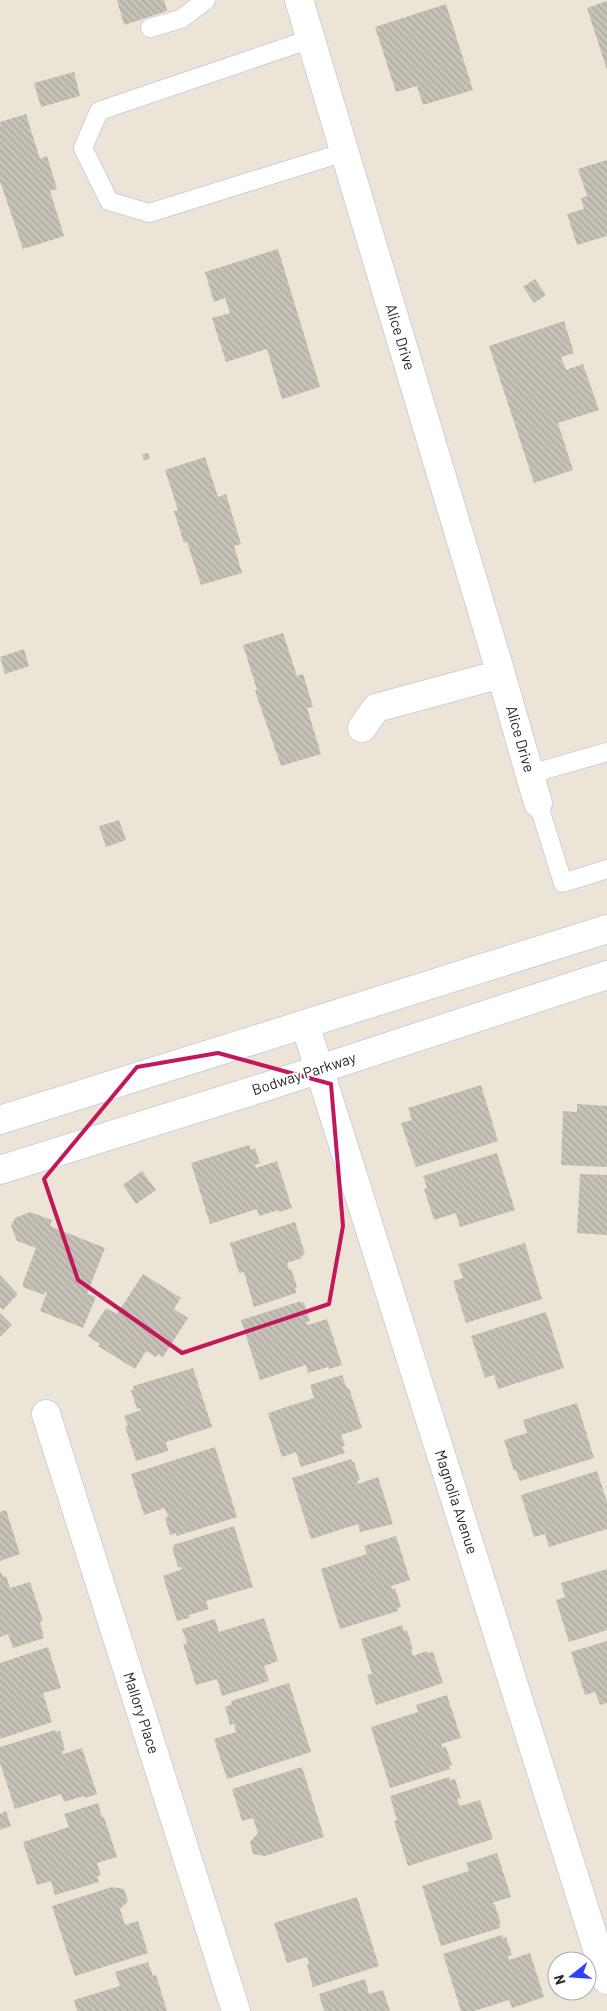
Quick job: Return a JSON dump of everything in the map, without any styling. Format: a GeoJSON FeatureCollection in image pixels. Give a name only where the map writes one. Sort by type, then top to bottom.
{"type":"FeatureCollection","features":[{"type":"Feature","properties":{"kind":"street","name":"Alice Drive"},"geometry":{"type":"LineString","coordinates":[[299,0],[538,803]]}},
{"type":"Feature","properties":{"kind":"street"},"geometry":{"type":"LineString","coordinates":[[362,728],[376,708],[501,674]]}},
{"type":"Feature","properties":{"kind":"street"},"geometry":{"type":"LineString","coordinates":[[0,1120],[607,928]]}},
{"type":"Feature","properties":{"kind":"street","name":"Bodway Parkway"},"geometry":{"type":"LineString","coordinates":[[0,1170],[320,1070],[607,975]]}},
{"type":"Feature","properties":{"kind":"street","name":"Magnolia Avenue"},"geometry":{"type":"LineString","coordinates":[[305,1024],[607,1980]]}},
{"type":"Feature","properties":{"kind":"street","name":"Mallory Place"},"geometry":{"type":"LineString","coordinates":[[46,1414],[236,2011]]}},
{"type":"Feature","properties":{"kind":"lane"},"geometry":{"type":"LineString","coordinates":[[150,28],[181,18],[206,0]]}},
{"type":"Feature","properties":{"kind":"lane"},"geometry":{"type":"LineString","coordinates":[[311,40],[99,111],[83,148],[109,201],[149,213],[345,152]]}},
{"type":"Feature","properties":{"kind":"lane"},"geometry":{"type":"LineString","coordinates":[[530,774],[607,752]]}},
{"type":"Feature","properties":{"kind":"lane"},"geometry":{"type":"LineString","coordinates":[[538,803],[562,883],[607,869]]}},
{"type":"Feature","properties":{"kind":"highlighted area"},"geometry":{"type":"Polygon","coordinates":[[[218,1053],[331,1084],[343,1226],[329,1304],[182,1353],[78,1280],[44,1179],[137,1067],[218,1053]]]}},
{"type":"Feature","properties":{"kind":"building"},"geometry":{"type":"Polygon","coordinates":[[[117,0],[164,0],[167,11],[124,25],[117,0]]]}},
{"type":"Feature","properties":{"kind":"building"},"geometry":{"type":"Polygon","coordinates":[[[607,1],[607,70],[587,8],[607,1]]]}},
{"type":"Feature","properties":{"kind":"building"},"geometry":{"type":"Polygon","coordinates":[[[446,4],[473,90],[423,105],[417,86],[396,92],[375,27],[446,4]]]}},
{"type":"Feature","properties":{"kind":"building"},"geometry":{"type":"Polygon","coordinates":[[[74,72],[80,96],[41,107],[34,83],[74,72]]]}},
{"type":"Feature","properties":{"kind":"building"},"geometry":{"type":"Polygon","coordinates":[[[26,114],[40,159],[47,156],[57,189],[50,191],[64,236],[23,249],[0,181],[0,122],[26,114]]]}},
{"type":"Feature","properties":{"kind":"building"},"geometry":{"type":"Polygon","coordinates":[[[607,160],[607,236],[577,245],[567,214],[584,209],[581,198],[587,196],[578,169],[607,160]]]}},
{"type":"Feature","properties":{"kind":"building"},"geometry":{"type":"Polygon","coordinates":[[[278,249],[320,387],[282,399],[267,349],[226,362],[212,318],[230,313],[225,298],[214,302],[205,272],[278,249]]]}},
{"type":"Feature","properties":{"kind":"building"},"geometry":{"type":"Polygon","coordinates":[[[535,279],[546,295],[534,303],[523,287],[535,279]]]}},
{"type":"Feature","properties":{"kind":"building"},"geometry":{"type":"Polygon","coordinates":[[[564,321],[574,353],[561,357],[566,370],[583,364],[599,410],[558,423],[573,470],[534,483],[489,346],[564,321]]]}},
{"type":"Feature","properties":{"kind":"building"},"geometry":{"type":"Polygon","coordinates":[[[148,453],[150,459],[144,460],[142,454],[148,453]]]}},
{"type":"Feature","properties":{"kind":"building"},"geometry":{"type":"Polygon","coordinates":[[[205,457],[218,497],[226,494],[241,544],[234,546],[242,573],[201,585],[187,542],[184,543],[174,511],[178,510],[165,470],[205,457]]]}},
{"type":"Feature","properties":{"kind":"building"},"geometry":{"type":"Polygon","coordinates":[[[283,633],[297,676],[303,674],[313,707],[307,708],[321,754],[281,766],[255,691],[257,690],[243,645],[283,633]]]}},
{"type":"Feature","properties":{"kind":"building"},"geometry":{"type":"Polygon","coordinates":[[[24,649],[29,666],[5,674],[0,657],[24,649]]]}},
{"type":"Feature","properties":{"kind":"building"},"geometry":{"type":"Polygon","coordinates":[[[119,820],[126,840],[106,847],[99,826],[119,820]]]}},
{"type":"Feature","properties":{"kind":"building"},"geometry":{"type":"Polygon","coordinates":[[[481,1085],[498,1141],[416,1167],[401,1123],[412,1120],[408,1108],[481,1085]]]}},
{"type":"Feature","properties":{"kind":"building"},"geometry":{"type":"Polygon","coordinates":[[[577,1104],[607,1106],[607,1167],[561,1165],[563,1111],[577,1112],[577,1104]]]}},
{"type":"Feature","properties":{"kind":"building"},"geometry":{"type":"Polygon","coordinates":[[[249,1145],[251,1150],[255,1148],[260,1163],[255,1165],[256,1168],[277,1161],[292,1208],[259,1216],[257,1209],[210,1224],[191,1163],[249,1145]]]}},
{"type":"Feature","properties":{"kind":"building"},"geometry":{"type":"Polygon","coordinates":[[[497,1153],[515,1210],[460,1227],[456,1213],[434,1220],[424,1189],[427,1188],[423,1176],[497,1153]]]}},
{"type":"Feature","properties":{"kind":"building"},"geometry":{"type":"Polygon","coordinates":[[[142,1171],[156,1190],[136,1204],[123,1185],[142,1171]]]}},
{"type":"Feature","properties":{"kind":"building"},"geometry":{"type":"Polygon","coordinates":[[[580,1174],[607,1175],[607,1235],[577,1233],[580,1174]]]}},
{"type":"Feature","properties":{"kind":"building"},"geometry":{"type":"Polygon","coordinates":[[[30,1212],[52,1220],[50,1226],[105,1248],[87,1294],[96,1297],[83,1328],[40,1311],[47,1292],[45,1291],[44,1295],[23,1287],[36,1248],[17,1241],[11,1226],[15,1218],[30,1212]]]}},
{"type":"Feature","properties":{"kind":"building"},"geometry":{"type":"Polygon","coordinates":[[[295,1222],[305,1254],[301,1256],[302,1258],[287,1263],[297,1287],[295,1288],[296,1293],[254,1307],[244,1272],[239,1273],[230,1243],[295,1222]]]}},
{"type":"Feature","properties":{"kind":"building"},"geometry":{"type":"Polygon","coordinates":[[[525,1243],[542,1299],[466,1323],[453,1281],[463,1278],[458,1264],[525,1243]]]}},
{"type":"Feature","properties":{"kind":"building"},"geometry":{"type":"Polygon","coordinates":[[[143,1274],[181,1298],[174,1309],[188,1318],[163,1357],[158,1354],[156,1357],[146,1351],[135,1369],[98,1346],[100,1344],[88,1336],[106,1308],[117,1314],[143,1274]]]}},
{"type":"Feature","properties":{"kind":"building"},"geometry":{"type":"Polygon","coordinates":[[[0,1275],[17,1293],[3,1310],[0,1307],[0,1275]]]}},
{"type":"Feature","properties":{"kind":"building"},"geometry":{"type":"Polygon","coordinates":[[[301,1301],[301,1303],[304,1302],[310,1321],[306,1322],[308,1325],[327,1319],[342,1365],[308,1373],[306,1365],[260,1380],[241,1320],[301,1301]]]}},
{"type":"Feature","properties":{"kind":"building"},"geometry":{"type":"Polygon","coordinates":[[[546,1312],[564,1368],[498,1389],[494,1375],[485,1378],[471,1336],[546,1312]]]}},
{"type":"Feature","properties":{"kind":"building"},"geometry":{"type":"Polygon","coordinates":[[[0,1313],[12,1325],[0,1337],[0,1313]]]}},
{"type":"Feature","properties":{"kind":"building"},"geometry":{"type":"Polygon","coordinates":[[[193,1368],[212,1427],[166,1442],[168,1451],[136,1461],[125,1426],[128,1426],[124,1416],[141,1410],[140,1408],[137,1409],[131,1390],[134,1389],[133,1386],[193,1368]]]}},
{"type":"Feature","properties":{"kind":"building"},"geometry":{"type":"Polygon","coordinates":[[[342,1375],[347,1389],[349,1388],[362,1428],[341,1435],[345,1445],[342,1447],[345,1453],[301,1467],[296,1452],[282,1457],[268,1413],[314,1398],[310,1385],[342,1375]]]}},
{"type":"Feature","properties":{"kind":"building"},"geometry":{"type":"Polygon","coordinates":[[[577,1403],[594,1458],[520,1481],[516,1470],[514,1471],[504,1440],[527,1433],[523,1420],[577,1403]]]}},
{"type":"Feature","properties":{"kind":"building"},"geometry":{"type":"Polygon","coordinates":[[[215,1447],[237,1517],[177,1536],[176,1533],[170,1535],[165,1518],[168,1517],[165,1508],[144,1515],[131,1474],[215,1447]]]}},
{"type":"Feature","properties":{"kind":"building"},"geometry":{"type":"Polygon","coordinates":[[[351,1459],[354,1462],[360,1480],[357,1481],[358,1484],[378,1477],[393,1524],[360,1532],[358,1524],[311,1539],[292,1478],[351,1459]]]}},
{"type":"Feature","properties":{"kind":"building"},"geometry":{"type":"Polygon","coordinates":[[[597,1471],[607,1502],[607,1529],[549,1547],[545,1534],[534,1537],[521,1495],[597,1471]]]}},
{"type":"Feature","properties":{"kind":"building"},"geometry":{"type":"Polygon","coordinates":[[[6,1510],[20,1554],[0,1561],[0,1512],[6,1510]]]}},
{"type":"Feature","properties":{"kind":"building"},"geometry":{"type":"Polygon","coordinates":[[[234,1526],[253,1587],[206,1601],[209,1609],[189,1615],[190,1618],[177,1621],[163,1576],[182,1569],[178,1567],[172,1548],[175,1547],[173,1545],[234,1526]]]}},
{"type":"Feature","properties":{"kind":"building"},"geometry":{"type":"Polygon","coordinates":[[[396,1536],[410,1580],[391,1586],[392,1589],[395,1588],[401,1607],[397,1608],[398,1611],[340,1629],[321,1569],[367,1554],[364,1546],[396,1536]]]}},
{"type":"Feature","properties":{"kind":"building"},"geometry":{"type":"Polygon","coordinates":[[[607,1569],[607,1630],[569,1642],[556,1600],[565,1597],[561,1583],[607,1569]]]}},
{"type":"Feature","properties":{"kind":"building"},"geometry":{"type":"Polygon","coordinates":[[[0,1572],[3,1577],[6,1576],[10,1588],[30,1582],[43,1621],[40,1622],[44,1638],[13,1648],[8,1634],[0,1637],[0,1572]]]}},
{"type":"Feature","properties":{"kind":"building"},"geometry":{"type":"Polygon","coordinates":[[[264,1618],[278,1661],[264,1666],[269,1681],[222,1696],[217,1679],[196,1685],[183,1644],[187,1643],[182,1629],[215,1619],[219,1632],[264,1618]]]}},
{"type":"Feature","properties":{"kind":"building"},"geometry":{"type":"Polygon","coordinates":[[[402,1625],[404,1631],[407,1630],[413,1649],[411,1649],[413,1656],[427,1651],[428,1653],[433,1652],[443,1683],[376,1705],[367,1675],[372,1674],[361,1639],[402,1625]]]}},
{"type":"Feature","properties":{"kind":"building"},"geometry":{"type":"Polygon","coordinates":[[[607,1641],[607,1703],[600,1705],[595,1692],[585,1695],[571,1652],[607,1641]]]}},
{"type":"Feature","properties":{"kind":"building"},"geometry":{"type":"Polygon","coordinates":[[[48,1647],[61,1688],[43,1693],[52,1722],[0,1739],[0,1663],[48,1647]]]}},
{"type":"Feature","properties":{"kind":"building"},"geometry":{"type":"Polygon","coordinates":[[[289,1683],[311,1752],[227,1779],[214,1739],[236,1732],[234,1724],[230,1725],[225,1707],[232,1704],[231,1701],[289,1683]]]}},
{"type":"Feature","properties":{"kind":"building"},"geometry":{"type":"Polygon","coordinates":[[[447,1695],[461,1738],[441,1744],[443,1748],[446,1747],[452,1765],[449,1766],[450,1769],[390,1788],[371,1727],[418,1712],[416,1705],[447,1695]]]}},
{"type":"Feature","properties":{"kind":"building"},"geometry":{"type":"Polygon","coordinates":[[[55,1730],[56,1732],[60,1731],[65,1750],[62,1751],[63,1754],[82,1748],[97,1794],[64,1802],[61,1794],[15,1809],[0,1763],[0,1747],[55,1730]]]}},
{"type":"Feature","properties":{"kind":"building"},"geometry":{"type":"Polygon","coordinates":[[[302,1767],[324,1837],[265,1856],[253,1854],[250,1842],[258,1833],[253,1818],[242,1821],[232,1789],[302,1767]]]}},
{"type":"Feature","properties":{"kind":"building"},"geometry":{"type":"Polygon","coordinates":[[[449,1777],[450,1780],[455,1779],[461,1798],[457,1799],[460,1806],[480,1800],[493,1839],[408,1866],[394,1821],[397,1820],[390,1796],[449,1777]]]}},
{"type":"Feature","properties":{"kind":"building"},"geometry":{"type":"Polygon","coordinates":[[[98,1803],[117,1857],[97,1863],[101,1875],[97,1876],[99,1882],[55,1895],[51,1881],[37,1885],[23,1842],[69,1827],[64,1814],[98,1803]]]}},
{"type":"Feature","properties":{"kind":"building"},"geometry":{"type":"Polygon","coordinates":[[[6,1811],[11,1826],[0,1830],[0,1814],[6,1811]]]}},
{"type":"Feature","properties":{"kind":"building"},"geometry":{"type":"Polygon","coordinates":[[[497,1853],[511,1897],[492,1903],[495,1905],[501,1924],[499,1924],[500,1928],[441,1946],[422,1886],[469,1871],[466,1863],[497,1853]]]}},
{"type":"Feature","properties":{"kind":"building"},"geometry":{"type":"Polygon","coordinates":[[[112,1887],[124,1889],[128,1901],[120,1909],[125,1925],[138,1921],[148,1953],[75,1976],[52,1906],[112,1887]]]}},
{"type":"Feature","properties":{"kind":"building"},"geometry":{"type":"Polygon","coordinates":[[[357,1897],[379,1966],[313,1987],[307,1965],[309,1963],[307,1957],[287,1963],[274,1923],[357,1897]]]}},
{"type":"Feature","properties":{"kind":"building"},"geometry":{"type":"Polygon","coordinates":[[[502,1935],[503,1938],[506,1937],[512,1955],[508,1956],[509,1960],[530,1953],[544,1997],[512,2008],[509,2000],[474,2011],[461,2011],[443,1954],[502,1935]]]}},
{"type":"Feature","properties":{"kind":"building"},"geometry":{"type":"Polygon","coordinates":[[[148,1962],[153,1976],[156,1975],[167,2011],[77,2011],[74,2000],[120,1986],[115,1972],[148,1962]]]}},
{"type":"Feature","properties":{"kind":"building"},"geometry":{"type":"Polygon","coordinates":[[[365,1979],[369,1994],[383,1990],[390,2011],[324,2011],[319,1994],[365,1979]]]}}]}
